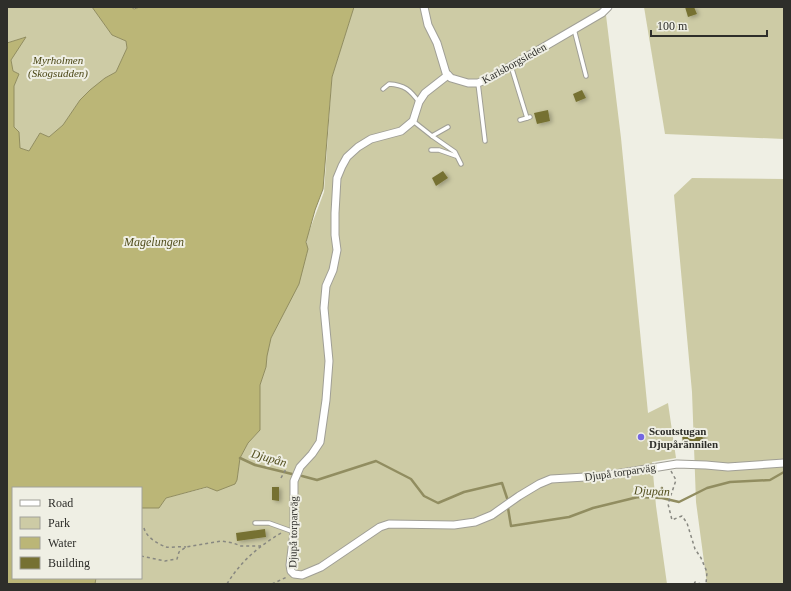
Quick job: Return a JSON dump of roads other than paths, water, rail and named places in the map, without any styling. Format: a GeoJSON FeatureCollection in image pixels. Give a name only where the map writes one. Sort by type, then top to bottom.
{"type":"FeatureCollection","features":[{"type":"Feature","properties":{"kind":"street"},"geometry":{"type":"LineString","coordinates":[[413,121],[419,102],[425,92],[448,75],[442,63],[437,43],[428,25],[424,7]]}},
{"type":"Feature","properties":{"kind":"street","name":"Karlsborgsleden"},"geometry":{"type":"LineString","coordinates":[[448,75],[457,80],[468,83],[478,83],[511,66],[602,13],[608,7]]}},
{"type":"Feature","properties":{"kind":"street","name":"Djupå torparväg"},"geometry":{"type":"LineString","coordinates":[[413,121],[401,131],[371,140],[358,147],[347,157],[337,178],[335,213],[337,250],[333,270],[326,286],[324,308],[329,361],[326,407],[320,442],[312,454],[300,467],[294,481],[290,565],[291,571],[294,574],[302,575],[321,567],[380,528],[389,524],[454,525],[475,522],[492,515],[519,496],[539,484],[551,479],[603,476],[677,464],[728,467],[784,463]]}},
{"type":"Feature","properties":{"kind":"lane"},"geometry":{"type":"LineString","coordinates":[[574,29],[586,76]]}},
{"type":"Feature","properties":{"kind":"lane"},"geometry":{"type":"LineString","coordinates":[[511,66],[528,117],[520,120]]}},
{"type":"Feature","properties":{"kind":"lane"},"geometry":{"type":"LineString","coordinates":[[478,83],[485,141]]}},
{"type":"Feature","properties":{"kind":"lane"},"geometry":{"type":"LineString","coordinates":[[383,89],[389,84],[399,85],[410,90],[419,102]]}},
{"type":"Feature","properties":{"kind":"lane"},"geometry":{"type":"LineString","coordinates":[[413,121],[455,152],[461,164]]}},
{"type":"Feature","properties":{"kind":"lane"},"geometry":{"type":"LineString","coordinates":[[432,136],[448,127]]}},
{"type":"Feature","properties":{"kind":"lane"},"geometry":{"type":"LineString","coordinates":[[431,150],[439,150],[456,156]]}},
{"type":"Feature","properties":{"kind":"lane"},"geometry":{"type":"LineString","coordinates":[[255,523],[270,523],[292,531]]}},
{"type":"Feature","properties":{"kind":"water","name":"Magelungen"},"geometry":{"type":"Polygon","coordinates":[[[92,7],[131,7],[134,9],[140,7],[354,7],[332,77],[323,189],[315,210],[306,242],[308,249],[299,284],[271,338],[266,367],[260,385],[260,430],[248,443],[240,458],[237,480],[235,484],[217,491],[207,487],[166,498],[159,508],[142,508],[142,487],[12,487],[12,579],[96,579],[95,584],[7,584],[7,43],[26,37],[11,60],[13,71],[19,74],[14,86],[14,127],[19,132],[20,148],[29,151],[40,133],[49,137],[63,125],[80,100],[90,90],[105,78],[116,72],[127,48],[126,41],[112,35],[92,7]]]}},
{"type":"Feature","properties":{"kind":"waterway","name":"Djupån"},"geometry":{"type":"LineString","coordinates":[[240,458],[255,465],[292,474]]}},
{"type":"Feature","properties":{"kind":"waterway","name":"Djupån"},"geometry":{"type":"LineString","coordinates":[[302,476],[317,480],[376,461],[411,479],[424,496],[438,503],[464,492],[502,483],[507,498]]}},
{"type":"Feature","properties":{"kind":"waterway","name":"Djupån"},"geometry":{"type":"LineString","coordinates":[[508,508],[511,526],[569,517],[593,508],[638,497],[662,498],[679,502],[707,488],[730,482],[770,480],[784,472]]}},
{"type":"Feature","properties":{"kind":"place","name":"Scoutstugan Djupårännilen"},"geometry":{"type":"Point","coordinates":[641,437]}},
{"type":"Feature","properties":{"kind":"park label","name":"Myrholmen (Skogsudden)"},"geometry":{"type":"Point","coordinates":[58,66]}}]}
